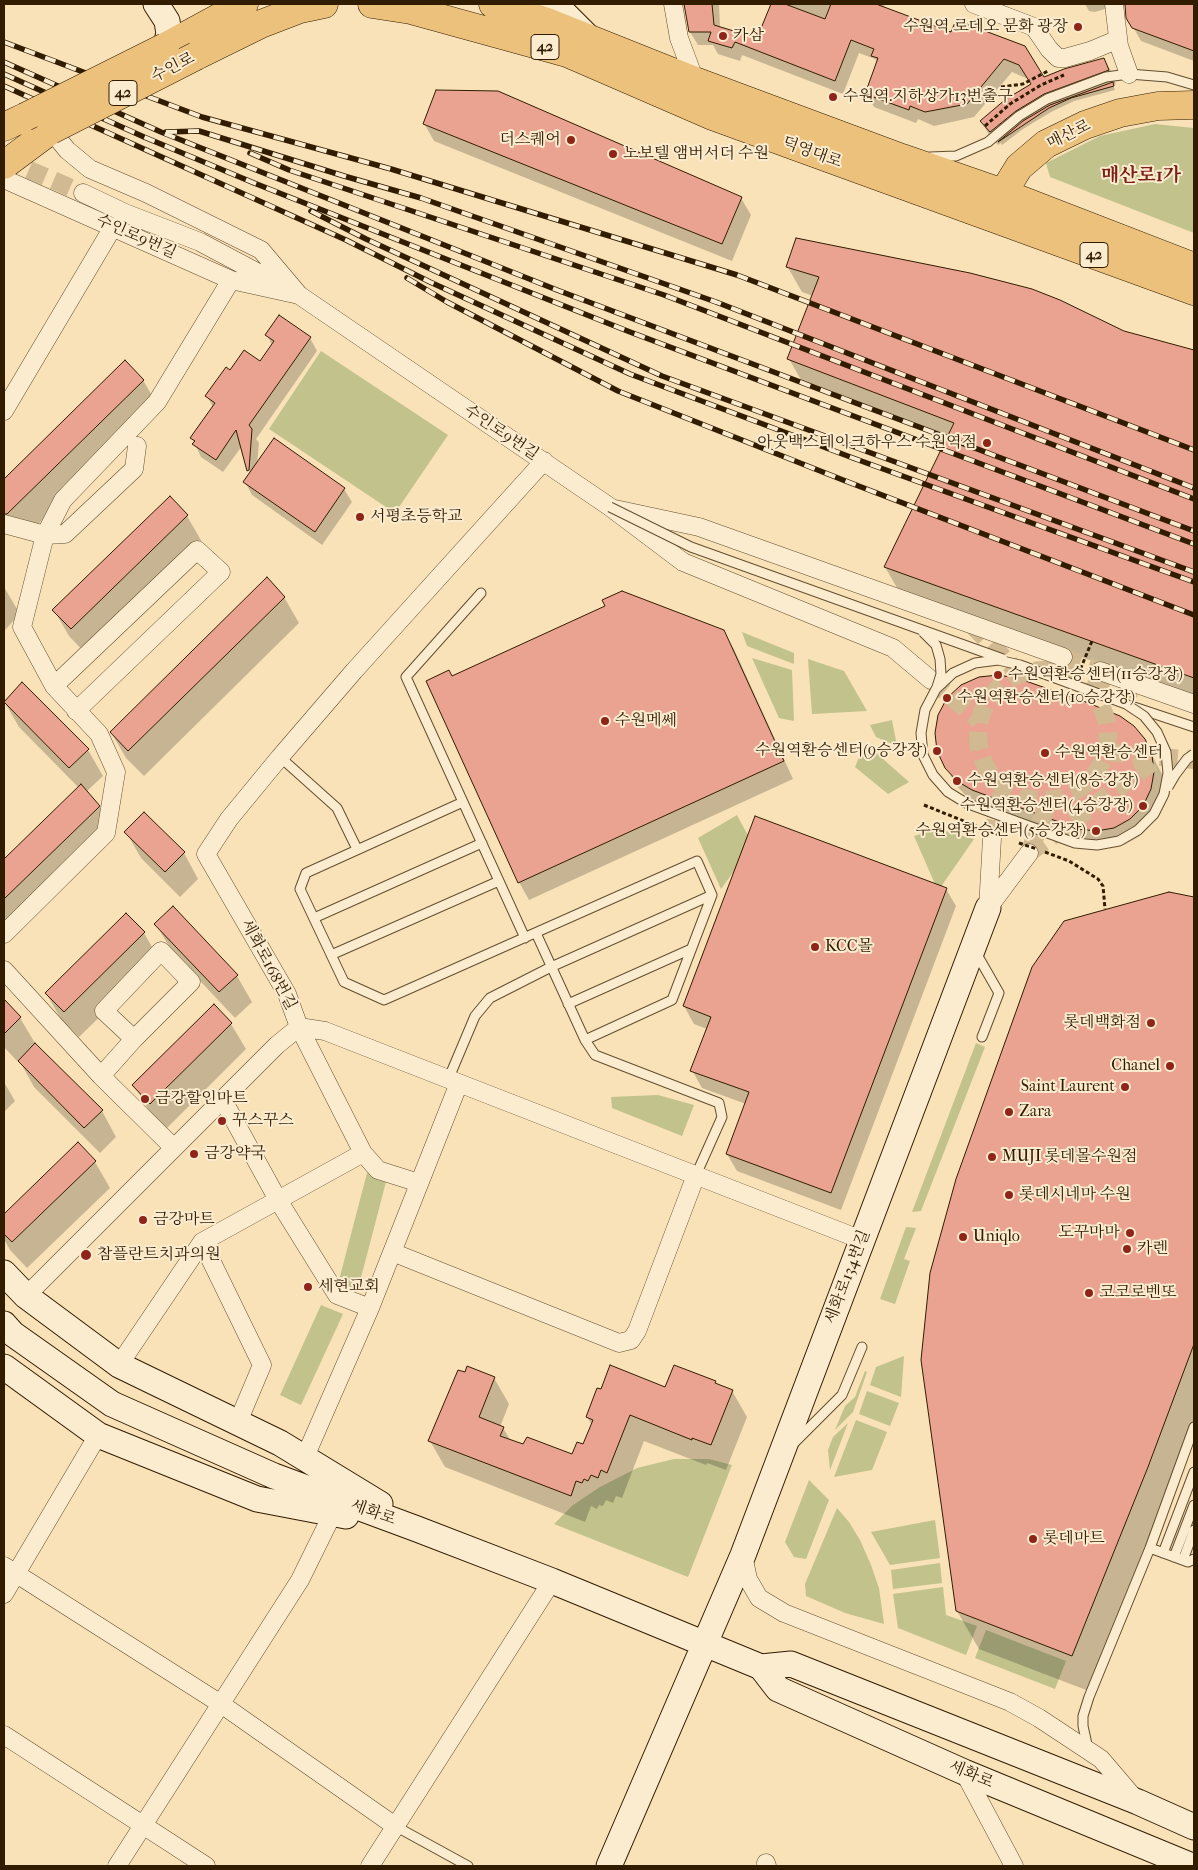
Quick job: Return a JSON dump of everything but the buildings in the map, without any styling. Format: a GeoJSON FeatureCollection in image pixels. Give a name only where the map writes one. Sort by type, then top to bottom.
{"type":"FeatureCollection","features":[{"type":"Feature","properties":{"kind":"main road"},"geometry":{"type":"LineString","coordinates":[[156,4],[167,21],[169,34],[165,48]]}},
{"type":"Feature","properties":{"kind":"main road","name":"수인로"},"geometry":{"type":"LineString","coordinates":[[14,122],[165,48],[244,4]]}},
{"type":"Feature","properties":{"kind":"main road","name":"덕영대로"},"geometry":{"type":"LineString","coordinates":[[372,4],[411,10],[567,53],[710,115],[1194,292]]}},
{"type":"Feature","properties":{"kind":"main road","name":"덕영대로"},"geometry":{"type":"LineString","coordinates":[[493,4],[547,22],[695,81],[902,158],[1003,193],[1194,268]]}},
{"type":"Feature","properties":{"kind":"main road"},"geometry":{"type":"LineString","coordinates":[[541,4],[564,13],[589,38]]}},
{"type":"Feature","properties":{"kind":"main road","name":"수인로"},"geometry":{"type":"LineString","coordinates":[[4,165],[50,130],[260,24],[306,6]]}},
{"type":"Feature","properties":{"kind":"main road","name":"매산로"},"geometry":{"type":"LineString","coordinates":[[993,218],[1003,193],[1019,168],[1046,144],[1085,125],[1120,113],[1191,101]]}},
{"type":"Feature","properties":{"kind":"main road","name":"세화로134번길"},"geometry":{"type":"LineString","coordinates":[[609,1866],[743,1555],[988,908]]}},
{"type":"Feature","properties":{"kind":"main road"},"geometry":{"type":"LineString","coordinates":[[4,1273],[26,1296],[119,1364],[306,1457],[418,1529]]}},
{"type":"Feature","properties":{"kind":"main road","name":"세화로"},"geometry":{"type":"LineString","coordinates":[[4,1324],[13,1334],[112,1404],[274,1476],[552,1581],[703,1645],[762,1667],[791,1664],[1138,1802],[1194,1827]]}},
{"type":"Feature","properties":{"kind":"main road"},"geometry":{"type":"LineString","coordinates":[[4,1367],[98,1435],[257,1499],[418,1529]]}},
{"type":"Feature","properties":{"kind":"main road","name":"세화로"},"geometry":{"type":"LineString","coordinates":[[762,1667],[778,1690],[964,1772],[1192,1866]]}},
{"type":"Feature","properties":{"kind":"street"},"geometry":{"type":"LineString","coordinates":[[673,4],[679,38],[695,81]]}},
{"type":"Feature","properties":{"kind":"street"},"geometry":{"type":"LineString","coordinates":[[974,4],[1034,27],[1049,49],[1058,58],[1090,51],[1114,41],[1118,42],[1120,46]]}},
{"type":"Feature","properties":{"kind":"street"},"geometry":{"type":"LineString","coordinates":[[1114,4],[1120,46],[1129,74]]}},
{"type":"Feature","properties":{"kind":"street","name":"수인로9번길"},"geometry":{"type":"LineString","coordinates":[[50,130],[67,150],[90,169],[146,193],[261,250],[299,295],[544,462],[354,672]]}},
{"type":"Feature","properties":{"kind":"street","name":"수인로9번길"},"geometry":{"type":"LineString","coordinates":[[4,179],[231,280],[299,295]]}},
{"type":"Feature","properties":{"kind":"street"},"geometry":{"type":"LineString","coordinates":[[83,193],[200,242],[299,295]]}},
{"type":"Feature","properties":{"kind":"street"},"geometry":{"type":"LineString","coordinates":[[4,411],[113,227]]}},
{"type":"Feature","properties":{"kind":"street"},"geometry":{"type":"LineString","coordinates":[[4,934],[106,833],[116,772],[99,734],[54,686],[22,627],[45,535],[63,500],[156,402],[231,280]]}},
{"type":"Feature","properties":{"kind":"street"},"geometry":{"type":"LineString","coordinates":[[4,524],[45,535],[65,534],[134,469],[137,446]]}},
{"type":"Feature","properties":{"kind":"street"},"geometry":{"type":"LineString","coordinates":[[544,462],[610,507],[683,562],[894,648],[934,684]]}},
{"type":"Feature","properties":{"kind":"street"},"geometry":{"type":"LineString","coordinates":[[610,507],[699,527],[1063,658]]}},
{"type":"Feature","properties":{"kind":"street"},"geometry":{"type":"LineString","coordinates":[[683,562],[679,552],[680,546],[690,531],[699,527]]}},
{"type":"Feature","properties":{"kind":"street"},"geometry":{"type":"LineString","coordinates":[[54,686],[198,550],[221,572],[76,711]]}},
{"type":"Feature","properties":{"kind":"street"},"geometry":{"type":"LineString","coordinates":[[1100,671],[1194,704]]}},
{"type":"Feature","properties":{"kind":"street","name":"세화로168번길"},"geometry":{"type":"LineString","coordinates":[[26,1296],[174,1148],[299,1027],[287,994],[206,854],[229,819],[354,672]]}},
{"type":"Feature","properties":{"kind":"street"},"geometry":{"type":"LineString","coordinates":[[988,908],[997,837]]}},
{"type":"Feature","properties":{"kind":"street"},"geometry":{"type":"LineString","coordinates":[[988,908],[1024,848]]}},
{"type":"Feature","properties":{"kind":"street"},"geometry":{"type":"LineString","coordinates":[[101,1076],[134,1039],[192,982],[162,951],[104,1011],[134,1039]]}},
{"type":"Feature","properties":{"kind":"street"},"geometry":{"type":"LineString","coordinates":[[4,970],[101,1076],[174,1148]]}},
{"type":"Feature","properties":{"kind":"street"},"geometry":{"type":"LineString","coordinates":[[299,1027],[325,1031],[862,1240]]}},
{"type":"Feature","properties":{"kind":"street"},"geometry":{"type":"LineString","coordinates":[[299,1027],[363,1153],[378,1170],[419,1183]]}},
{"type":"Feature","properties":{"kind":"street"},"geometry":{"type":"LineString","coordinates":[[306,1457],[370,1308],[419,1183],[454,1082]]}},
{"type":"Feature","properties":{"kind":"street"},"geometry":{"type":"LineString","coordinates":[[223,1100],[278,1200],[337,1295],[370,1308]]}},
{"type":"Feature","properties":{"kind":"street"},"geometry":{"type":"LineString","coordinates":[[119,1364],[202,1242],[363,1153]]}},
{"type":"Feature","properties":{"kind":"street"},"geometry":{"type":"LineString","coordinates":[[392,1252],[619,1343],[631,1340],[637,1331],[696,1175]]}},
{"type":"Feature","properties":{"kind":"street"},"geometry":{"type":"LineString","coordinates":[[202,1242],[262,1365],[238,1422]]}},
{"type":"Feature","properties":{"kind":"street"},"geometry":{"type":"LineString","coordinates":[[4,1594],[10,1570],[98,1435]]}},
{"type":"Feature","properties":{"kind":"street"},"geometry":{"type":"LineString","coordinates":[[117,1866],[300,1580],[333,1513]]}},
{"type":"Feature","properties":{"kind":"street"},"geometry":{"type":"LineString","coordinates":[[743,1555],[748,1579],[760,1598],[784,1613],[1010,1702],[1101,1759],[1138,1802]]}},
{"type":"Feature","properties":{"kind":"street"},"geometry":{"type":"LineString","coordinates":[[10,1570],[221,1704],[396,1826]]}},
{"type":"Feature","properties":{"kind":"street"},"geometry":{"type":"LineString","coordinates":[[370,1866],[552,1581]]}},
{"type":"Feature","properties":{"kind":"street"},"geometry":{"type":"LineString","coordinates":[[4,1735],[206,1866]]}},
{"type":"Feature","properties":{"kind":"street"},"geometry":{"type":"LineString","coordinates":[[964,1772],[1014,1866]]}},
{"type":"Feature","properties":{"kind":"lane"},"geometry":{"type":"LineString","coordinates":[[902,158],[956,156],[988,142],[1019,116],[1047,100],[1106,78],[1129,74],[1167,77],[1191,101]]}},
{"type":"Feature","properties":{"kind":"lane"},"geometry":{"type":"LineString","coordinates":[[610,507],[691,547],[1194,727]]}},
{"type":"Feature","properties":{"kind":"lane"},"geometry":{"type":"LineString","coordinates":[[481,593],[406,678],[525,938]]}},
{"type":"Feature","properties":{"kind":"lane"},"geometry":{"type":"LineString","coordinates":[[919,629],[936,645],[940,659],[941,674],[934,684],[920,732],[923,755],[933,775],[948,792],[966,803],[1074,843],[1096,845],[1119,841],[1138,830],[1154,814],[1175,775],[1187,759],[1194,754]]}},
{"type":"Feature","properties":{"kind":"lane"},"geometry":{"type":"LineString","coordinates":[[934,684],[975,663],[998,660],[1020,665]]}},
{"type":"Feature","properties":{"kind":"lane"},"geometry":{"type":"LineString","coordinates":[[1126,704],[1144,716],[1158,732],[1166,752],[1168,773],[1164,794]]}},
{"type":"Feature","properties":{"kind":"lane"},"geometry":{"type":"LineString","coordinates":[[280,757],[337,808],[357,849]]}},
{"type":"Feature","properties":{"kind":"lane"},"geometry":{"type":"LineString","coordinates":[[463,802],[306,873],[300,889],[344,982],[384,1000],[697,861],[712,895],[672,1000],[585,1040]]}},
{"type":"Feature","properties":{"kind":"lane"},"geometry":{"type":"LineString","coordinates":[[314,918],[482,843]]}},
{"type":"Feature","properties":{"kind":"lane"},"geometry":{"type":"LineString","coordinates":[[331,956],[499,881]]}},
{"type":"Feature","properties":{"kind":"lane"},"geometry":{"type":"LineString","coordinates":[[454,1082],[475,1016],[490,998],[551,967],[712,895]]}},
{"type":"Feature","properties":{"kind":"lane"},"geometry":{"type":"LineString","coordinates":[[536,933],[585,1040],[595,1055],[719,1103],[722,1117],[696,1175]]}},
{"type":"Feature","properties":{"kind":"lane"},"geometry":{"type":"LineString","coordinates":[[973,947],[999,993],[982,1036]]}},
{"type":"Feature","properties":{"kind":"lane"},"geometry":{"type":"LineString","coordinates":[[568,1004],[692,949]]}},
{"type":"Feature","properties":{"kind":"lane"},"geometry":{"type":"LineString","coordinates":[[780,1457],[842,1395],[862,1347]]}},
{"type":"Feature","properties":{"kind":"lane"},"geometry":{"type":"LineString","coordinates":[[1088,1750],[1083,1726],[1086,1706],[1150,1548],[1194,1427]]}},
{"type":"Feature","properties":{"kind":"lane"},"geometry":{"type":"LineString","coordinates":[[1163,1553],[1194,1472]]}},
{"type":"Feature","properties":{"kind":"lane"},"geometry":{"type":"LineString","coordinates":[[1178,1558],[1194,1505]]}},
{"type":"Feature","properties":{"kind":"lane"},"geometry":{"type":"LineString","coordinates":[[1178,1558],[1194,1530]]}},
{"type":"Feature","properties":{"kind":"lane"},"geometry":{"type":"LineString","coordinates":[[1150,1548],[1188,1562],[1194,1559]]}},
{"type":"Feature","properties":{"kind":"lane"},"geometry":{"type":"LineString","coordinates":[[396,1826],[468,1866]]}},
{"type":"Feature","properties":{"kind":"path"},"geometry":{"type":"LineString","coordinates":[[1074,685],[1092,641]]}},
{"type":"Feature","properties":{"kind":"path"},"geometry":{"type":"LineString","coordinates":[[924,805],[997,837]]}},
{"type":"Feature","properties":{"kind":"path"},"geometry":{"type":"LineString","coordinates":[[1024,848],[1070,862],[1090,872],[1103,886],[1105,909]]}},
{"type":"Feature","properties":{"kind":"green space"},"geometry":{"type":"Polygon","coordinates":[[[1155,124],[1194,128],[1194,233],[1050,177],[1046,163],[1100,136],[1155,124]]]}},
{"type":"Feature","properties":{"kind":"green space"},"geometry":{"type":"Polygon","coordinates":[[[321,351],[448,435],[395,513],[269,429],[321,351]]]}},
{"type":"Feature","properties":{"kind":"green space"},"geometry":{"type":"Polygon","coordinates":[[[742,632],[794,653],[794,664],[747,646],[742,632]]]}},
{"type":"Feature","properties":{"kind":"green space"},"geometry":{"type":"Polygon","coordinates":[[[752,658],[792,670],[794,721],[779,718],[752,658]]]}},
{"type":"Feature","properties":{"kind":"green space"},"geometry":{"type":"Polygon","coordinates":[[[808,659],[844,671],[867,711],[812,714],[808,659]]]}},
{"type":"Feature","properties":{"kind":"green space"},"geometry":{"type":"Polygon","coordinates":[[[892,720],[897,746],[876,737],[870,725],[892,720]]]}},
{"type":"Feature","properties":{"kind":"green space"},"geometry":{"type":"Polygon","coordinates":[[[865,743],[909,782],[888,794],[855,767],[865,743]]]}},
{"type":"Feature","properties":{"kind":"green space"},"geometry":{"type":"Polygon","coordinates":[[[737,815],[753,845],[721,889],[698,838],[737,815]]]}},
{"type":"Feature","properties":{"kind":"green space"},"geometry":{"type":"Polygon","coordinates":[[[938,829],[974,839],[938,891],[914,836],[938,829]]]}},
{"type":"Feature","properties":{"kind":"green space"},"geometry":{"type":"Polygon","coordinates":[[[976,1043],[985,1047],[921,1211],[912,1212],[976,1043]]]}},
{"type":"Feature","properties":{"kind":"green space"},"geometry":{"type":"Polygon","coordinates":[[[658,1095],[694,1105],[682,1136],[612,1108],[611,1097],[658,1095]]]}},
{"type":"Feature","properties":{"kind":"green space"},"geometry":{"type":"Polygon","coordinates":[[[367,1173],[387,1178],[358,1289],[338,1284],[367,1173]]]}},
{"type":"Feature","properties":{"kind":"green space"},"geometry":{"type":"Polygon","coordinates":[[[906,1227],[916,1228],[904,1259],[910,1261],[895,1304],[880,1299],[906,1227]]]}},
{"type":"Feature","properties":{"kind":"green space"},"geometry":{"type":"Polygon","coordinates":[[[321,1305],[343,1314],[301,1405],[280,1395],[321,1305]]]}},
{"type":"Feature","properties":{"kind":"green space"},"geometry":{"type":"Polygon","coordinates":[[[904,1356],[901,1397],[870,1385],[876,1367],[904,1356]]]}},
{"type":"Feature","properties":{"kind":"green space"},"geometry":{"type":"Polygon","coordinates":[[[865,1371],[867,1372],[853,1412],[835,1430],[845,1406],[855,1397],[865,1371]]]}},
{"type":"Feature","properties":{"kind":"green space"},"geometry":{"type":"Polygon","coordinates":[[[867,1391],[899,1403],[890,1426],[859,1414],[867,1391]]]}},
{"type":"Feature","properties":{"kind":"green space"},"geometry":{"type":"Polygon","coordinates":[[[856,1420],[887,1432],[872,1470],[834,1477],[856,1420]]]}},
{"type":"Feature","properties":{"kind":"green space"},"geometry":{"type":"Polygon","coordinates":[[[848,1423],[830,1470],[828,1450],[833,1437],[848,1423]]]}},
{"type":"Feature","properties":{"kind":"green space"},"geometry":{"type":"Polygon","coordinates":[[[674,1459],[709,1459],[732,1465],[688,1577],[554,1524],[573,1505],[600,1487],[637,1468],[674,1459]]]}},
{"type":"Feature","properties":{"kind":"green space"},"geometry":{"type":"Polygon","coordinates":[[[809,1480],[829,1500],[806,1559],[794,1557],[785,1542],[809,1480]]]}},
{"type":"Feature","properties":{"kind":"green space"},"geometry":{"type":"Polygon","coordinates":[[[837,1508],[849,1522],[860,1540],[871,1565],[879,1588],[884,1624],[845,1613],[806,1596],[805,1584],[837,1508]]]}},
{"type":"Feature","properties":{"kind":"green space"},"geometry":{"type":"Polygon","coordinates":[[[935,1520],[940,1558],[890,1565],[871,1532],[935,1520]]]}},
{"type":"Feature","properties":{"kind":"green space"},"geometry":{"type":"Polygon","coordinates":[[[940,1563],[942,1583],[893,1589],[891,1570],[940,1563]]]}},
{"type":"Feature","properties":{"kind":"green space"},"geometry":{"type":"Polygon","coordinates":[[[943,1587],[946,1615],[977,1626],[966,1655],[898,1628],[893,1594],[943,1587]]]}},
{"type":"Feature","properties":{"kind":"green space"},"geometry":{"type":"Polygon","coordinates":[[[986,1630],[1066,1661],[1055,1689],[975,1658],[986,1630]]]}},
{"type":"Feature","properties":{"kind":"tunnel"},"geometry":{"type":"LineString","coordinates":[[4,159],[83,193]]}},
{"type":"Feature","properties":{"kind":"tunnel"},"geometry":{"type":"LineString","coordinates":[[972,625],[1016,670]]}},
{"type":"Feature","properties":{"kind":"tunnel"},"geometry":{"type":"LineString","coordinates":[[1063,657],[1100,671]]}},
{"type":"Feature","properties":{"kind":"tunnel"},"geometry":{"type":"LineString","coordinates":[[1043,670],[1056,671],[1068,675],[1089,689],[1103,710],[1107,722],[1108,735],[1107,748],[1103,760],[1089,781],[1068,795],[1056,799],[1043,800],[1030,799],[1018,795],[997,781],[983,760],[979,748],[978,735],[979,722],[983,710],[997,689],[1018,675],[1030,671],[1043,670]]}},
{"type":"Feature","properties":{"kind":"tunnel"},"geometry":{"type":"LineString","coordinates":[[931,680],[979,720]]}},
{"type":"Feature","properties":{"kind":"tunnel"},"geometry":{"type":"LineString","coordinates":[[1092,691],[1148,688]]}},
{"type":"Feature","properties":{"kind":"tunnel"},"geometry":{"type":"LineString","coordinates":[[1106,752],[1194,760]]}},
{"type":"Feature","properties":{"kind":"tunnel"},"geometry":{"type":"LineString","coordinates":[[1029,853],[1160,757]]}},
{"type":"Feature","properties":{"kind":"tunnel"},"geometry":{"type":"LineString","coordinates":[[992,838],[1003,786]]}},
{"type":"Feature","properties":{"kind":"tunnel"},"geometry":{"type":"LineString","coordinates":[[1031,848],[1050,799]]}},
{"type":"Feature","properties":{"kind":"railway"},"geometry":{"type":"LineString","coordinates":[[4,42],[202,117],[391,169],[737,275],[1194,450]]}},
{"type":"Feature","properties":{"kind":"railway"},"geometry":{"type":"LineString","coordinates":[[4,62],[161,132],[557,290],[1194,531]]}},
{"type":"Feature","properties":{"kind":"railway"},"geometry":{"type":"LineString","coordinates":[[4,74],[144,137],[254,183],[630,332],[1194,544]]}},
{"type":"Feature","properties":{"kind":"railway"},"geometry":{"type":"LineString","coordinates":[[4,86],[346,240],[430,282],[630,374],[853,458],[1194,582]]}},
{"type":"Feature","properties":{"kind":"railway"},"geometry":{"type":"LineString","coordinates":[[166,132],[199,131],[421,198],[716,302],[1194,488]]}},
{"type":"Feature","properties":{"kind":"railway"},"geometry":{"type":"LineString","coordinates":[[250,153],[289,170],[664,295],[1194,499]]}},
{"type":"Feature","properties":{"kind":"railway"},"geometry":{"type":"LineString","coordinates":[[311,211],[366,239],[662,376],[1194,572]]}},
{"type":"Feature","properties":{"kind":"railway"},"geometry":{"type":"LineString","coordinates":[[407,278],[447,302],[618,391],[1194,615]]}},
{"type":"Feature","properties":{"kind":"place","name":"수원역 로데오 문화 광장"},"geometry":{"type":"Point","coordinates":[1078,27]}},
{"type":"Feature","properties":{"kind":"place","name":"카삼"},"geometry":{"type":"Point","coordinates":[723,36]}},
{"type":"Feature","properties":{"kind":"place","name":"수원역.지하상가13번출구"},"geometry":{"type":"Point","coordinates":[833,97]}},
{"type":"Feature","properties":{"kind":"place","name":"더스퀘어"},"geometry":{"type":"Point","coordinates":[571,140]}},
{"type":"Feature","properties":{"kind":"place","name":"노보텔 앰버서더 수원"},"geometry":{"type":"Point","coordinates":[613,154]}},
{"type":"Feature","properties":{"kind":"place","name":"아웃백스테이크하우스 수원역점"},"geometry":{"type":"Point","coordinates":[987,443]}},
{"type":"Feature","properties":{"kind":"place","name":"서평초등학교"},"geometry":{"type":"Point","coordinates":[360,517]}},
{"type":"Feature","properties":{"kind":"place","name":"수원역환승센터(11승강장)"},"geometry":{"type":"Point","coordinates":[998,675]}},
{"type":"Feature","properties":{"kind":"place","name":"수원역환승센터(10승강장)"},"geometry":{"type":"Point","coordinates":[947,698]}},
{"type":"Feature","properties":{"kind":"place","name":"수원메쎄"},"geometry":{"type":"Point","coordinates":[605,721]}},
{"type":"Feature","properties":{"kind":"place","name":"수원역환승센터(9승강장)"},"geometry":{"type":"Point","coordinates":[937,751]}},
{"type":"Feature","properties":{"kind":"place","name":"수원역환승센터"},"geometry":{"type":"Point","coordinates":[1045,753]}},
{"type":"Feature","properties":{"kind":"place","name":"수원역환승센터(8승강장)"},"geometry":{"type":"Point","coordinates":[957,781]}},
{"type":"Feature","properties":{"kind":"place","name":"수원역환승센터(4승강장)"},"geometry":{"type":"Point","coordinates":[1143,806]}},
{"type":"Feature","properties":{"kind":"place","name":"수원역환승센터(5승강장)"},"geometry":{"type":"Point","coordinates":[1096,831]}},
{"type":"Feature","properties":{"kind":"place","name":"KCC몰"},"geometry":{"type":"Point","coordinates":[815,947]}},
{"type":"Feature","properties":{"kind":"place","name":"롯데백화점"},"geometry":{"type":"Point","coordinates":[1151,1023]}},
{"type":"Feature","properties":{"kind":"place","name":"Chanel"},"geometry":{"type":"Point","coordinates":[1170,1066]}},
{"type":"Feature","properties":{"kind":"place","name":"Saint Laurent"},"geometry":{"type":"Point","coordinates":[1125,1087]}},
{"type":"Feature","properties":{"kind":"place","name":"금강할인마트"},"geometry":{"type":"Point","coordinates":[145,1099]}},
{"type":"Feature","properties":{"kind":"place","name":"Zara"},"geometry":{"type":"Point","coordinates":[1009,1112]}},
{"type":"Feature","properties":{"kind":"place","name":"꾸스꾸스"},"geometry":{"type":"Point","coordinates":[222,1121]}},
{"type":"Feature","properties":{"kind":"place","name":"금강약국"},"geometry":{"type":"Point","coordinates":[194,1154]}},
{"type":"Feature","properties":{"kind":"place","name":"MUJI 롯데몰수원점"},"geometry":{"type":"Point","coordinates":[992,1157]}},
{"type":"Feature","properties":{"kind":"place","name":"롯데시네마 수원"},"geometry":{"type":"Point","coordinates":[1009,1195]}},
{"type":"Feature","properties":{"kind":"place","name":"금강마트"},"geometry":{"type":"Point","coordinates":[143,1220]}},
{"type":"Feature","properties":{"kind":"place","name":"도꾸마마"},"geometry":{"type":"Point","coordinates":[1130,1233]}},
{"type":"Feature","properties":{"kind":"place","name":"Uniqlo"},"geometry":{"type":"Point","coordinates":[963,1237]}},
{"type":"Feature","properties":{"kind":"place","name":"카렌"},"geometry":{"type":"Point","coordinates":[1127,1249]}},
{"type":"Feature","properties":{"kind":"place","name":"참플란트치과의원"},"geometry":{"type":"Point","coordinates":[86,1255]}},
{"type":"Feature","properties":{"kind":"place","name":"세현교회"},"geometry":{"type":"Point","coordinates":[308,1287]}},
{"type":"Feature","properties":{"kind":"place","name":"코코로벤또"},"geometry":{"type":"Point","coordinates":[1089,1293]}},
{"type":"Feature","properties":{"kind":"place","name":"롯데마트"},"geometry":{"type":"Point","coordinates":[1033,1539]}},
{"type":"Feature","properties":{"kind":"district","name":"매산로1가"},"geometry":{"type":"Point","coordinates":[1141,176]}}]}
